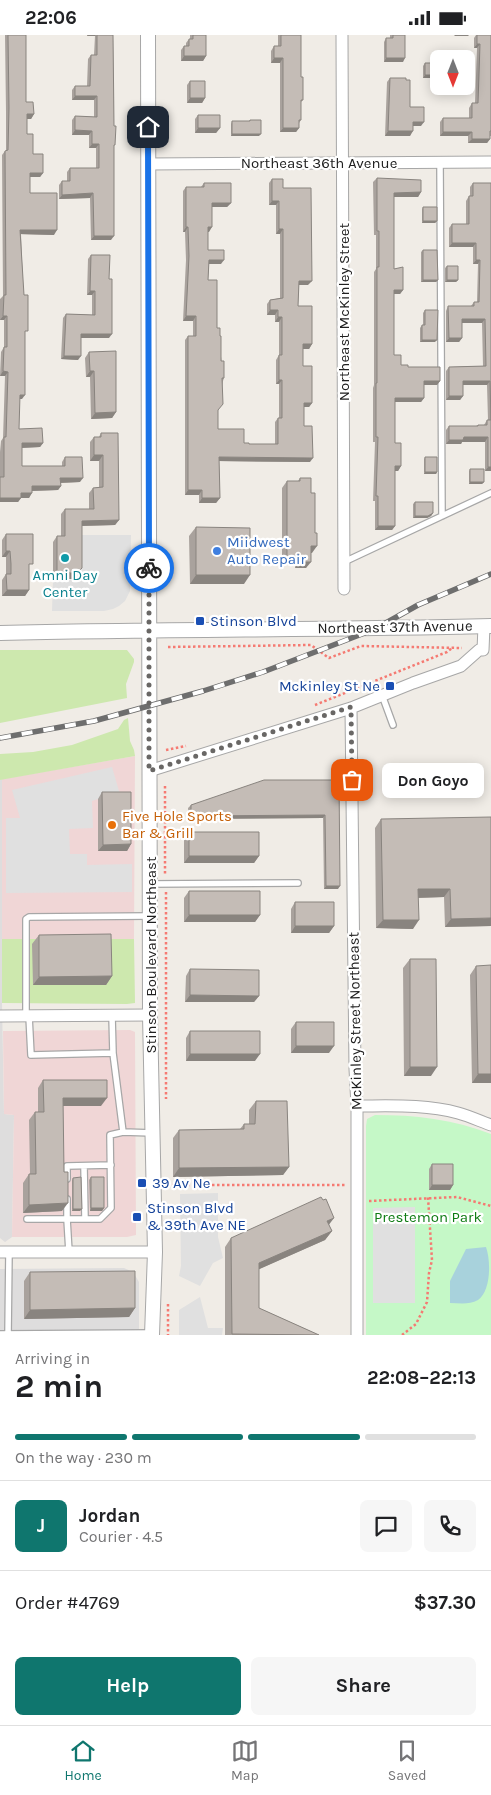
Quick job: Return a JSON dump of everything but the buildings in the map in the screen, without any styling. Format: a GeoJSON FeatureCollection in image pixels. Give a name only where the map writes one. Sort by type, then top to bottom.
{"type":"FeatureCollection","features":[{"type":"Feature","properties":{"kind":"street","name":"Stinson Boulevard Northeast"},"geometry":{"type":"LineString","coordinates":[[148,35],[150,1015],[154,1252],[152,1334]]}},
{"type":"Feature","properties":{"kind":"street","name":"Northeast McKinley Street"},"geometry":{"type":"LineString","coordinates":[[342,35],[344,589]]}},
{"type":"Feature","properties":{"kind":"street","name":"Northeast 36th Avenue"},"geometry":{"type":"LineString","coordinates":[[148,164],[491,161]]}},
{"type":"Feature","properties":{"kind":"street","name":"Northeast 37th Avenue"},"geometry":{"type":"LineString","coordinates":[[0,633],[488,626]]}},
{"type":"Feature","properties":{"kind":"street"},"geometry":{"type":"LineString","coordinates":[[149,771],[351,707],[461,666],[479,650],[483,650],[488,626]]}},
{"type":"Feature","properties":{"kind":"street","name":"McKinley Street Northeast"},"geometry":{"type":"LineString","coordinates":[[351,707],[357,1106],[357,1335]]}},
{"type":"Feature","properties":{"kind":"street"},"geometry":{"type":"LineString","coordinates":[[0,1016],[150,1015]]}},
{"type":"Feature","properties":{"kind":"street"},"geometry":{"type":"LineString","coordinates":[[357,1106],[408,1106],[457,1112],[491,1125]]}},
{"type":"Feature","properties":{"kind":"street"},"geometry":{"type":"LineString","coordinates":[[4,1252],[154,1252]]}},
{"type":"Feature","properties":{"kind":"lane"},"geometry":{"type":"LineString","coordinates":[[440,162],[442,517]]}},
{"type":"Feature","properties":{"kind":"lane"},"geometry":{"type":"LineString","coordinates":[[344,562],[491,493]]}},
{"type":"Feature","properties":{"kind":"lane"},"geometry":{"type":"LineString","coordinates":[[382,695],[393,725]]}},
{"type":"Feature","properties":{"kind":"lane"},"geometry":{"type":"LineString","coordinates":[[150,884],[298,883]]}},
{"type":"Feature","properties":{"kind":"lane"},"geometry":{"type":"LineString","coordinates":[[113,1053],[31,1055],[27,1016],[26,919],[29,917],[150,916]]}},
{"type":"Feature","properties":{"kind":"lane"},"geometry":{"type":"LineString","coordinates":[[112,1016],[113,1053],[123,1132]]}},
{"type":"Feature","properties":{"kind":"lane"},"geometry":{"type":"LineString","coordinates":[[27,1219],[100,1219],[111,1208],[110,1135],[123,1132],[153,1133]]}},
{"type":"Feature","properties":{"kind":"lane"},"geometry":{"type":"LineString","coordinates":[[67,1184],[67,1166],[111,1165]]}},
{"type":"Feature","properties":{"kind":"lane"},"geometry":{"type":"LineString","coordinates":[[84,1166],[86,1219]]}},
{"type":"Feature","properties":{"kind":"lane"},"geometry":{"type":"LineString","coordinates":[[67,1193],[69,1252]]}},
{"type":"Feature","properties":{"kind":"lane"},"geometry":{"type":"LineString","coordinates":[[4,1252],[8,1335]]}},
{"type":"Feature","properties":{"kind":"lane"},"geometry":{"type":"LineString","coordinates":[[0,1334],[152,1334]]}},
{"type":"Feature","properties":{"kind":"path"},"geometry":{"type":"LineString","coordinates":[[168,647],[311,645],[329,659],[361,646],[452,647],[447,652],[342,696],[308,708]]}},
{"type":"Feature","properties":{"kind":"path"},"geometry":{"type":"LineString","coordinates":[[166,750],[189,745]]}},
{"type":"Feature","properties":{"kind":"path"},"geometry":{"type":"LineString","coordinates":[[165,786],[166,1108]]}},
{"type":"Feature","properties":{"kind":"path"},"geometry":{"type":"LineString","coordinates":[[167,1185],[356,1185]]}},
{"type":"Feature","properties":{"kind":"path"},"geometry":{"type":"LineString","coordinates":[[402,1335],[416,1324],[426,1302],[428,1273],[432,1259],[428,1197]]}},
{"type":"Feature","properties":{"kind":"path"},"geometry":{"type":"LineString","coordinates":[[357,1201],[457,1197],[491,1206]]}},
{"type":"Feature","properties":{"kind":"path"},"geometry":{"type":"LineString","coordinates":[[168,1300],[168,1335]]}},
{"type":"Feature","properties":{"kind":"shaded area"},"geometry":{"type":"Polygon","coordinates":[[[71,535],[131,535],[130,591],[125,601],[119,606],[104,611],[52,611],[53,580],[73,580],[79,574],[79,541],[71,535]]]}},
{"type":"Feature","properties":{"kind":"shaded area"},"geometry":{"type":"Polygon","coordinates":[[[135,756],[134,939],[2,939],[2,779],[135,756]]]}},
{"type":"Feature","properties":{"kind":"shaded area"},"geometry":{"type":"Polygon","coordinates":[[[112,767],[121,798],[92,801],[93,828],[69,829],[70,854],[87,854],[87,865],[132,864],[132,892],[6,893],[6,818],[20,818],[12,790],[112,767]]]}},
{"type":"Feature","properties":{"kind":"shaded area"},"geometry":{"type":"Polygon","coordinates":[[[2,779],[4,1114],[14,1115],[12,1237],[5,1242],[0,1238],[0,780],[2,779]]]}},
{"type":"Feature","properties":{"kind":"shaded area"},"geometry":{"type":"Polygon","coordinates":[[[130,1030],[135,1032],[136,1235],[127,1237],[12,1237],[14,1115],[4,1114],[3,1031],[130,1030]]]}},
{"type":"Feature","properties":{"kind":"shaded area"},"geometry":{"type":"Polygon","coordinates":[[[218,1193],[218,1237],[223,1258],[213,1263],[200,1286],[179,1276],[181,1266],[180,1194],[218,1193]]]}},
{"type":"Feature","properties":{"kind":"shaded area"},"geometry":{"type":"Polygon","coordinates":[[[415,1207],[415,1303],[373,1303],[373,1208],[415,1207]]]}},
{"type":"Feature","properties":{"kind":"shaded area"},"geometry":{"type":"Polygon","coordinates":[[[124,1268],[133,1272],[139,1282],[139,1335],[0,1335],[0,1269],[124,1268]]]}},
{"type":"Feature","properties":{"kind":"shaded area"},"geometry":{"type":"Polygon","coordinates":[[[200,1297],[208,1328],[223,1328],[222,1335],[179,1335],[179,1310],[200,1297]]]}},
{"type":"Feature","properties":{"kind":"green space"},"geometry":{"type":"Polygon","coordinates":[[[0,650],[127,650],[134,659],[134,662],[126,684],[127,698],[0,723],[0,650]]]}},
{"type":"Feature","properties":{"kind":"green space"},"geometry":{"type":"Polygon","coordinates":[[[128,718],[130,741],[135,756],[0,780],[0,754],[33,752],[72,745],[118,729],[124,720],[128,718]]]}},
{"type":"Feature","properties":{"kind":"green space"},"geometry":{"type":"Polygon","coordinates":[[[2,939],[134,939],[135,1003],[2,1003],[2,939]]]}},
{"type":"Feature","properties":{"kind":"green space","name":"Prestemon Park"},"geometry":{"type":"Polygon","coordinates":[[[375,1115],[448,1121],[491,1134],[491,1335],[366,1335],[366,1126],[367,1119],[375,1115]]]}},
{"type":"Feature","properties":{"kind":"water"},"geometry":{"type":"Polygon","coordinates":[[[486,1247],[489,1260],[489,1275],[488,1283],[482,1296],[471,1303],[450,1303],[450,1281],[466,1249],[486,1247]]]}},
{"type":"Feature","properties":{"kind":"railway"},"geometry":{"type":"LineString","coordinates":[[0,738],[94,721],[203,691],[263,672],[375,629],[418,605],[491,574]]}},
{"type":"Feature","properties":{"kind":"way so far"},"geometry":{"type":"LineString","coordinates":[[149,568],[149,771],[351,707],[352,780]]}},
{"type":"Feature","properties":{"kind":"place","name":"Miidwest Auto Repair"},"geometry":{"type":"Point","coordinates":[217,551]}},
{"type":"Feature","properties":{"kind":"place","name":"Amni Day Center"},"geometry":{"type":"Point","coordinates":[65,558]}},
{"type":"Feature","properties":{"kind":"place","name":"Stinson Blvd"},"geometry":{"type":"Point","coordinates":[200,621]}},
{"type":"Feature","properties":{"kind":"place","name":"Mckinley St Ne"},"geometry":{"type":"Point","coordinates":[390,686]}},
{"type":"Feature","properties":{"kind":"place","name":"Don Goyo"},"geometry":{"type":"Point","coordinates":[352,780]}},
{"type":"Feature","properties":{"kind":"place","name":"Five Hole Sports Bar & Grill"},"geometry":{"type":"Point","coordinates":[112,825]}},
{"type":"Feature","properties":{"kind":"place","name":"39 Av Ne"},"geometry":{"type":"Point","coordinates":[142,1183]}},
{"type":"Feature","properties":{"kind":"place","name":"Stinson Blvd & 39th Ave NE"},"geometry":{"type":"Point","coordinates":[137,1217]}},
{"type":"Feature","properties":{"kind":"route"},"geometry":{"type":"LineString","coordinates":[[148,127],[149,568]]}}]}
